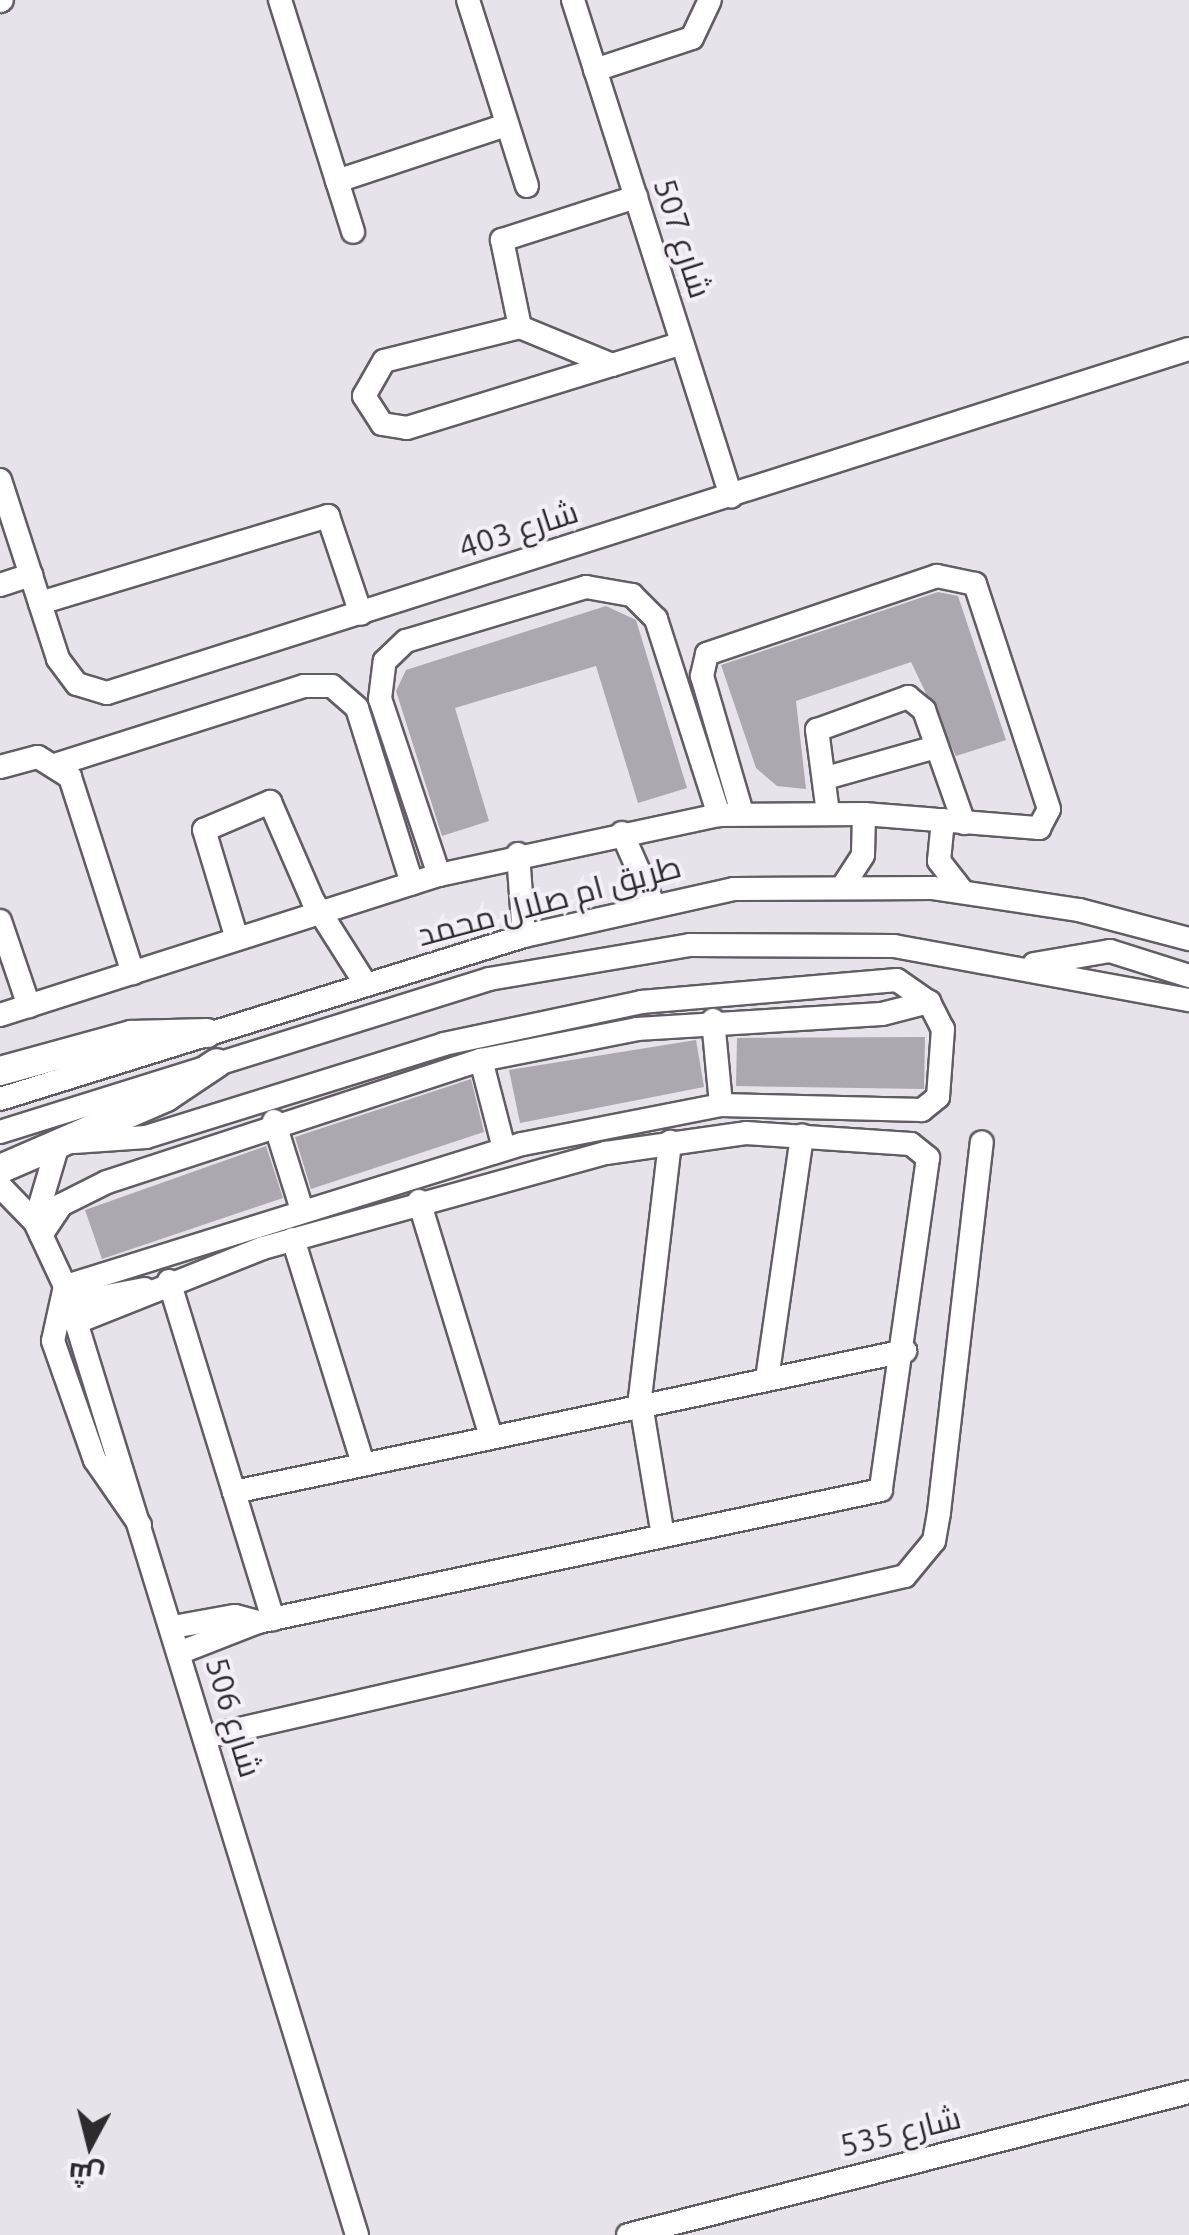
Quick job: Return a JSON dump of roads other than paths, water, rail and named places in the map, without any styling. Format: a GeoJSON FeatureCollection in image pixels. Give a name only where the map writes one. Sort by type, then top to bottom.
{"type":"FeatureCollection","features":[{"type":"Feature","properties":{"kind":"main road"},"geometry":{"type":"LineString","coordinates":[[0,1071],[131,1035],[207,1033]]}},
{"type":"Feature","properties":{"kind":"main road"},"geometry":{"type":"LineString","coordinates":[[0,1169],[65,1146],[217,1063]]}},
{"type":"Feature","properties":{"kind":"street"},"geometry":{"type":"LineString","coordinates":[[280,0],[353,232]]}},
{"type":"Feature","properties":{"kind":"street"},"geometry":{"type":"LineString","coordinates":[[468,0],[526,186]]}},
{"type":"Feature","properties":{"kind":"street","name":"شارع 507"},"geometry":{"type":"LineString","coordinates":[[573,0],[731,496]]}},
{"type":"Feature","properties":{"kind":"street"},"geometry":{"type":"LineString","coordinates":[[596,70],[692,38],[716,3]]}},
{"type":"Feature","properties":{"kind":"street"},"geometry":{"type":"LineString","coordinates":[[337,181],[506,125]]}},
{"type":"Feature","properties":{"kind":"street"},"geometry":{"type":"LineString","coordinates":[[520,327],[502,240],[636,196]]}},
{"type":"Feature","properties":{"kind":"street"},"geometry":{"type":"LineString","coordinates":[[612,365],[520,327],[384,360],[367,379],[366,404],[382,424],[407,428],[612,365],[682,343]]}},
{"type":"Feature","properties":{"kind":"street","name":"شارع 403"},"geometry":{"type":"LineString","coordinates":[[0,480],[65,673],[107,693],[1189,349]]}},
{"type":"Feature","properties":{"kind":"street"},"geometry":{"type":"LineString","coordinates":[[40,603],[328,516],[361,614]]}},
{"type":"Feature","properties":{"kind":"street"},"geometry":{"type":"LineString","coordinates":[[0,1015],[439,875],[622,833],[731,814],[828,813],[1033,830],[1050,814],[984,597],[953,574],[707,654],[702,676],[731,814]]}},
{"type":"Feature","properties":{"kind":"street"},"geometry":{"type":"LineString","coordinates":[[0,585],[31,575]]}},
{"type":"Feature","properties":{"kind":"street"},"geometry":{"type":"LineString","coordinates":[[439,875],[380,699],[385,661],[406,642],[586,587],[632,595],[656,620],[731,814]]}},
{"type":"Feature","properties":{"kind":"street"},"geometry":{"type":"LineString","coordinates":[[58,764],[304,686],[332,686],[357,708],[412,884]]}},
{"type":"Feature","properties":{"kind":"street"},"geometry":{"type":"LineString","coordinates":[[828,813],[821,726],[902,697],[922,705],[954,822],[940,861],[963,892]]}},
{"type":"Feature","properties":{"kind":"street"},"geometry":{"type":"LineString","coordinates":[[826,778],[934,748]]}},
{"type":"Feature","properties":{"kind":"street"},"geometry":{"type":"LineString","coordinates":[[0,766],[38,757],[58,764],[70,776],[133,972]]}},
{"type":"Feature","properties":{"kind":"street"},"geometry":{"type":"LineString","coordinates":[[237,939],[202,837],[215,818],[258,802],[278,808],[319,912],[364,983]]}},
{"type":"Feature","properties":{"kind":"street"},"geometry":{"type":"LineString","coordinates":[[844,883],[863,854],[864,814]]}},
{"type":"Feature","properties":{"kind":"street"},"geometry":{"type":"LineString","coordinates":[[622,833],[652,901]]}},
{"type":"Feature","properties":{"kind":"street"},"geometry":{"type":"LineString","coordinates":[[518,854],[524,936]]}},
{"type":"Feature","properties":{"kind":"street","name":"طريق ام صلال محمد"},"geometry":{"type":"LineString","coordinates":[[0,1100],[364,983],[652,901],[844,883],[963,892],[1189,939]]}},
{"type":"Feature","properties":{"kind":"street"},"geometry":{"type":"LineString","coordinates":[[0,921],[29,1006]]}},
{"type":"Feature","properties":{"kind":"street","name":"طريق ام صلال محمد"},"geometry":{"type":"LineString","coordinates":[[0,1132],[489,980],[622,952],[826,942],[1030,965],[1189,1000]]}},
{"type":"Feature","properties":{"kind":"street"},"geometry":{"type":"LineString","coordinates":[[1030,965],[1110,950],[1189,976]]}},
{"type":"Feature","properties":{"kind":"street"},"geometry":{"type":"LineString","coordinates":[[38,1228],[65,1146],[146,1137],[444,1044],[641,1002],[889,980],[929,1002],[944,1055],[938,1097],[922,1110],[721,1106],[504,1148],[302,1210],[70,1304],[53,1341],[95,1460],[140,1525]]}},
{"type":"Feature","properties":{"kind":"street"},"geometry":{"type":"LineString","coordinates":[[38,1228],[61,1205],[84,1192],[274,1121],[481,1060],[712,1020],[882,1014],[929,1002]]}},
{"type":"Feature","properties":{"kind":"street"},"geometry":{"type":"LineString","coordinates":[[712,1020],[721,1106]]}},
{"type":"Feature","properties":{"kind":"street"},"geometry":{"type":"LineString","coordinates":[[481,1060],[504,1148]]}},
{"type":"Feature","properties":{"kind":"street"},"geometry":{"type":"LineString","coordinates":[[274,1121],[302,1210]]}},
{"type":"Feature","properties":{"kind":"street"},"geometry":{"type":"LineString","coordinates":[[70,1304],[145,1289],[419,1201],[670,1142],[802,1136],[926,1152],[905,1351],[881,1490],[265,1620],[181,1652]]}},
{"type":"Feature","properties":{"kind":"street"},"geometry":{"type":"LineString","coordinates":[[767,1379],[802,1136]]}},
{"type":"Feature","properties":{"kind":"street"},"geometry":{"type":"LineString","coordinates":[[663,1536],[640,1408],[670,1142]]}},
{"type":"Feature","properties":{"kind":"street"},"geometry":{"type":"LineString","coordinates":[[205,1736],[905,1576],[934,1541],[982,1142]]}},
{"type":"Feature","properties":{"kind":"street","name":"شارع 506"},"geometry":{"type":"LineString","coordinates":[[0,1186],[38,1228],[70,1304],[181,1652],[357,2235]]}},
{"type":"Feature","properties":{"kind":"street"},"geometry":{"type":"LineString","coordinates":[[419,1201],[491,1437]]}},
{"type":"Feature","properties":{"kind":"street"},"geometry":{"type":"LineString","coordinates":[[293,1239],[363,1464]]}},
{"type":"Feature","properties":{"kind":"street"},"geometry":{"type":"LineString","coordinates":[[168,1281],[234,1492],[265,1620]]}},
{"type":"Feature","properties":{"kind":"street"},"geometry":{"type":"LineString","coordinates":[[234,1492],[905,1351]]}},
{"type":"Feature","properties":{"kind":"street"},"geometry":{"type":"LineString","coordinates":[[173,1627],[235,1616],[265,1620]]}},
{"type":"Feature","properties":{"kind":"street","name":"شارع 535"},"geometry":{"type":"LineString","coordinates":[[628,2235],[1189,2092]]}}]}
